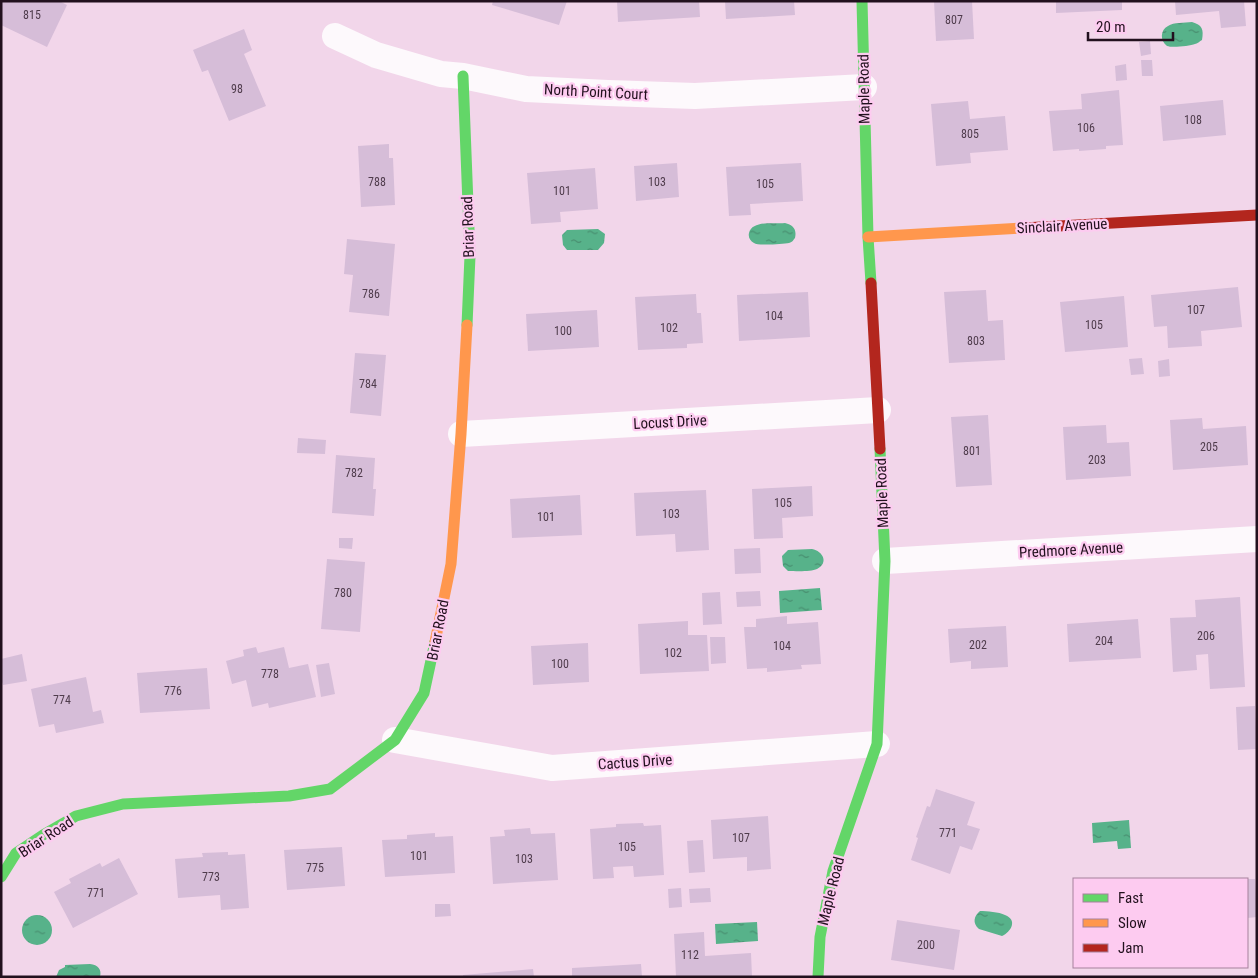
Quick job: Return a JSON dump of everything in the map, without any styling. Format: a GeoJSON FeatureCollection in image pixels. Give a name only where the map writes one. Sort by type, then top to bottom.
{"type":"FeatureCollection","features":[{"type":"Feature","properties":{"kind":"street","name":"Maple Road"},"geometry":{"type":"LineString","coordinates":[[818,977],[820,937],[833,871],[877,744],[885,561],[868,237],[862,1]]}},
{"type":"Feature","properties":{"kind":"street","name":"North Point Court"},"geometry":{"type":"LineString","coordinates":[[335,36],[376,55],[441,74],[462,76],[526,89],[695,96],[864,87]]}},
{"type":"Feature","properties":{"kind":"street","name":"Briar Road"},"geometry":{"type":"LineString","coordinates":[[1,876],[16,853],[76,816],[122,804],[289,796],[330,789],[395,740],[424,693],[451,564],[461,434],[470,256],[462,76]]}},
{"type":"Feature","properties":{"kind":"street","name":"Sinclair Avenue"},"geometry":{"type":"LineString","coordinates":[[868,237],[1257,215]]}},
{"type":"Feature","properties":{"kind":"street","name":"Locust Drive"},"geometry":{"type":"LineString","coordinates":[[461,434],[878,410]]}},
{"type":"Feature","properties":{"kind":"street","name":"Predmore Avenue"},"geometry":{"type":"LineString","coordinates":[[885,561],[1257,539]]}},
{"type":"Feature","properties":{"kind":"street","name":"Cactus Drive"},"geometry":{"type":"LineString","coordinates":[[395,740],[552,768],[877,744]]}},
{"type":"Feature","properties":{"kind":"water"},"geometry":{"type":"Polygon","coordinates":[[[1192,22],[1202,28],[1202,40],[1196,44],[1181,46],[1169,47],[1165,44],[1162,36],[1165,28],[1173,24],[1192,22]]]}},
{"type":"Feature","properties":{"kind":"water"},"geometry":{"type":"Polygon","coordinates":[[[785,223],[792,226],[795,230],[795,238],[790,243],[760,244],[754,243],[750,239],[749,233],[754,226],[759,224],[785,223]]]}},
{"type":"Feature","properties":{"kind":"water"},"geometry":{"type":"Polygon","coordinates":[[[598,229],[605,234],[604,243],[598,250],[567,250],[563,245],[562,235],[567,230],[598,229]]]}},
{"type":"Feature","properties":{"kind":"water"},"geometry":{"type":"Polygon","coordinates":[[[812,549],[822,555],[824,561],[817,569],[788,571],[783,566],[782,556],[788,550],[812,549]]]}},
{"type":"Feature","properties":{"kind":"water"},"geometry":{"type":"Polygon","coordinates":[[[820,588],[822,610],[780,613],[779,591],[820,588]]]}},
{"type":"Feature","properties":{"kind":"water"},"geometry":{"type":"Polygon","coordinates":[[[1129,820],[1131,848],[1118,849],[1117,841],[1093,843],[1092,823],[1129,820]]]}},
{"type":"Feature","properties":{"kind":"water"},"geometry":{"type":"Polygon","coordinates":[[[980,911],[996,912],[1009,917],[1012,926],[1002,936],[979,929],[975,924],[975,920],[976,915],[980,911]]]}},
{"type":"Feature","properties":{"kind":"water"},"geometry":{"type":"Polygon","coordinates":[[[37,915],[48,919],[52,930],[48,941],[37,945],[26,941],[22,930],[26,919],[37,915]]]}},
{"type":"Feature","properties":{"kind":"water"},"geometry":{"type":"Polygon","coordinates":[[[757,922],[758,941],[716,944],[715,924],[757,922]]]}},
{"type":"Feature","properties":{"kind":"water"},"geometry":{"type":"Polygon","coordinates":[[[90,964],[99,968],[100,977],[56,977],[59,970],[65,967],[65,965],[90,964]]]}},
{"type":"Feature","properties":{"kind":"building"},"geometry":{"type":"Polygon","coordinates":[[[1,1],[59,1],[67,5],[47,47],[1,25],[1,1]]]}},
{"type":"Feature","properties":{"kind":"building"},"geometry":{"type":"Polygon","coordinates":[[[493,1],[567,1],[559,25],[492,5],[493,1]]]}},
{"type":"Feature","properties":{"kind":"building"},"geometry":{"type":"Polygon","coordinates":[[[617,1],[699,1],[700,17],[618,22],[617,1]]]}},
{"type":"Feature","properties":{"kind":"building"},"geometry":{"type":"Polygon","coordinates":[[[725,1],[794,1],[795,15],[726,19],[725,1]]]}},
{"type":"Feature","properties":{"kind":"building"},"geometry":{"type":"Polygon","coordinates":[[[934,1],[972,1],[974,39],[936,41],[934,1]]]}},
{"type":"Feature","properties":{"kind":"building"},"geometry":{"type":"Polygon","coordinates":[[[1056,1],[1122,1],[1122,10],[1056,13],[1056,1]]]}},
{"type":"Feature","properties":{"kind":"building"},"geometry":{"type":"Polygon","coordinates":[[[1175,1],[1244,1],[1246,26],[1221,28],[1219,11],[1176,15],[1175,1]]]}},
{"type":"Feature","properties":{"kind":"building"},"geometry":{"type":"Polygon","coordinates":[[[244,29],[252,50],[244,54],[266,106],[229,121],[208,70],[202,72],[193,50],[244,29]]]}},
{"type":"Feature","properties":{"kind":"building"},"geometry":{"type":"Polygon","coordinates":[[[1150,41],[1151,54],[1141,56],[1139,42],[1150,41]]]}},
{"type":"Feature","properties":{"kind":"building"},"geometry":{"type":"Polygon","coordinates":[[[1141,60],[1152,60],[1153,76],[1142,76],[1141,60]]]}},
{"type":"Feature","properties":{"kind":"building"},"geometry":{"type":"Polygon","coordinates":[[[1126,64],[1127,80],[1116,81],[1115,66],[1126,64]]]}},
{"type":"Feature","properties":{"kind":"building"},"geometry":{"type":"Polygon","coordinates":[[[1119,90],[1123,145],[1106,146],[1106,149],[1053,151],[1049,111],[1082,109],[1081,94],[1119,90]]]}},
{"type":"Feature","properties":{"kind":"building"},"geometry":{"type":"Polygon","coordinates":[[[1223,100],[1226,135],[1163,141],[1160,106],[1223,100]]]}},
{"type":"Feature","properties":{"kind":"building"},"geometry":{"type":"Polygon","coordinates":[[[968,101],[970,119],[1005,116],[1008,150],[970,153],[971,163],[936,166],[931,104],[968,101]]]}},
{"type":"Feature","properties":{"kind":"building"},"geometry":{"type":"Polygon","coordinates":[[[389,144],[389,158],[393,158],[395,205],[361,207],[358,146],[389,144]]]}},
{"type":"Feature","properties":{"kind":"building"},"geometry":{"type":"Polygon","coordinates":[[[677,163],[679,197],[636,201],[634,166],[677,163]]]}},
{"type":"Feature","properties":{"kind":"building"},"geometry":{"type":"Polygon","coordinates":[[[801,163],[803,201],[750,204],[751,215],[729,216],[726,167],[801,163]]]}},
{"type":"Feature","properties":{"kind":"building"},"geometry":{"type":"Polygon","coordinates":[[[595,168],[598,209],[560,212],[561,222],[531,224],[527,173],[595,168]]]}},
{"type":"Feature","properties":{"kind":"building"},"geometry":{"type":"Polygon","coordinates":[[[347,239],[395,244],[389,316],[349,312],[353,275],[344,274],[347,239]]]}},
{"type":"Feature","properties":{"kind":"building"},"geometry":{"type":"Polygon","coordinates":[[[1238,287],[1242,327],[1201,331],[1202,346],[1168,348],[1167,326],[1154,327],[1151,295],[1238,287]]]}},
{"type":"Feature","properties":{"kind":"building"},"geometry":{"type":"Polygon","coordinates":[[[986,290],[988,321],[1003,320],[1005,360],[949,363],[944,292],[986,290]]]}},
{"type":"Feature","properties":{"kind":"building"},"geometry":{"type":"Polygon","coordinates":[[[808,292],[810,337],[739,341],[737,295],[808,292]]]}},
{"type":"Feature","properties":{"kind":"building"},"geometry":{"type":"Polygon","coordinates":[[[696,294],[697,313],[701,313],[703,343],[687,344],[687,348],[638,350],[635,297],[696,294]]]}},
{"type":"Feature","properties":{"kind":"building"},"geometry":{"type":"Polygon","coordinates":[[[1124,296],[1128,347],[1065,352],[1060,302],[1124,296]]]}},
{"type":"Feature","properties":{"kind":"building"},"geometry":{"type":"Polygon","coordinates":[[[597,310],[599,347],[528,351],[526,314],[597,310]]]}},
{"type":"Feature","properties":{"kind":"building"},"geometry":{"type":"Polygon","coordinates":[[[355,353],[386,355],[381,416],[350,413],[355,353]]]}},
{"type":"Feature","properties":{"kind":"building"},"geometry":{"type":"Polygon","coordinates":[[[1142,358],[1144,374],[1131,375],[1129,359],[1142,358]]]}},
{"type":"Feature","properties":{"kind":"building"},"geometry":{"type":"Polygon","coordinates":[[[1169,359],[1170,376],[1159,377],[1158,361],[1169,359]]]}},
{"type":"Feature","properties":{"kind":"building"},"geometry":{"type":"Polygon","coordinates":[[[988,415],[992,485],[956,487],[951,417],[988,415]]]}},
{"type":"Feature","properties":{"kind":"building"},"geometry":{"type":"Polygon","coordinates":[[[1202,418],[1203,429],[1246,426],[1248,465],[1173,470],[1170,420],[1202,418]]]}},
{"type":"Feature","properties":{"kind":"building"},"geometry":{"type":"Polygon","coordinates":[[[1106,425],[1107,443],[1129,442],[1131,476],[1066,480],[1063,427],[1106,425]]]}},
{"type":"Feature","properties":{"kind":"building"},"geometry":{"type":"Polygon","coordinates":[[[298,438],[326,440],[325,454],[297,453],[298,438]]]}},
{"type":"Feature","properties":{"kind":"building"},"geometry":{"type":"Polygon","coordinates":[[[336,455],[375,458],[373,489],[376,489],[374,516],[332,513],[336,455]]]}},
{"type":"Feature","properties":{"kind":"building"},"geometry":{"type":"Polygon","coordinates":[[[812,486],[813,516],[782,518],[783,538],[754,539],[752,489],[812,486]]]}},
{"type":"Feature","properties":{"kind":"building"},"geometry":{"type":"Polygon","coordinates":[[[706,490],[709,550],[676,552],[675,534],[636,536],[634,493],[706,490]]]}},
{"type":"Feature","properties":{"kind":"building"},"geometry":{"type":"Polygon","coordinates":[[[580,495],[582,535],[512,538],[510,499],[580,495]]]}},
{"type":"Feature","properties":{"kind":"building"},"geometry":{"type":"Polygon","coordinates":[[[339,538],[353,538],[352,549],[339,548],[339,538]]]}},
{"type":"Feature","properties":{"kind":"building"},"geometry":{"type":"Polygon","coordinates":[[[760,548],[761,573],[735,574],[734,549],[760,548]]]}},
{"type":"Feature","properties":{"kind":"building"},"geometry":{"type":"Polygon","coordinates":[[[327,559],[365,562],[360,632],[321,629],[327,559]]]}},
{"type":"Feature","properties":{"kind":"building"},"geometry":{"type":"Polygon","coordinates":[[[760,591],[761,606],[737,607],[736,592],[760,591]]]}},
{"type":"Feature","properties":{"kind":"building"},"geometry":{"type":"Polygon","coordinates":[[[720,592],[722,624],[703,625],[702,593],[720,592]]]}},
{"type":"Feature","properties":{"kind":"building"},"geometry":{"type":"Polygon","coordinates":[[[1240,597],[1245,687],[1210,689],[1208,654],[1196,655],[1197,670],[1173,672],[1170,618],[1196,617],[1195,600],[1240,597]]]}},
{"type":"Feature","properties":{"kind":"building"},"geometry":{"type":"Polygon","coordinates":[[[787,616],[787,624],[818,622],[821,664],[801,665],[802,669],[767,672],[767,668],[747,669],[744,627],[756,627],[756,619],[787,616]]]}},
{"type":"Feature","properties":{"kind":"building"},"geometry":{"type":"Polygon","coordinates":[[[1138,619],[1141,658],[1069,662],[1067,624],[1138,619]]]}},
{"type":"Feature","properties":{"kind":"building"},"geometry":{"type":"Polygon","coordinates":[[[688,621],[688,635],[707,635],[709,671],[640,674],[638,624],[688,621]]]}},
{"type":"Feature","properties":{"kind":"building"},"geometry":{"type":"Polygon","coordinates":[[[1006,626],[1008,667],[971,669],[971,661],[950,663],[948,629],[1006,626]]]}},
{"type":"Feature","properties":{"kind":"building"},"geometry":{"type":"Polygon","coordinates":[[[710,637],[725,637],[726,663],[711,664],[710,637]]]}},
{"type":"Feature","properties":{"kind":"building"},"geometry":{"type":"Polygon","coordinates":[[[588,643],[589,682],[533,685],[531,646],[588,643]]]}},
{"type":"Feature","properties":{"kind":"building"},"geometry":{"type":"Polygon","coordinates":[[[256,647],[258,653],[284,647],[289,668],[308,664],[316,697],[269,708],[268,703],[252,707],[246,680],[232,684],[226,661],[244,656],[243,650],[256,647]]]}},
{"type":"Feature","properties":{"kind":"building"},"geometry":{"type":"Polygon","coordinates":[[[22,654],[27,681],[3,685],[1,679],[1,659],[22,654]]]}},
{"type":"Feature","properties":{"kind":"building"},"geometry":{"type":"Polygon","coordinates":[[[329,663],[335,694],[321,697],[316,665],[329,663]]]}},
{"type":"Feature","properties":{"kind":"building"},"geometry":{"type":"Polygon","coordinates":[[[207,668],[210,709],[140,713],[137,673],[207,668]]]}},
{"type":"Feature","properties":{"kind":"building"},"geometry":{"type":"Polygon","coordinates":[[[86,677],[93,712],[101,710],[104,723],[56,733],[54,724],[39,727],[31,689],[86,677]]]}},
{"type":"Feature","properties":{"kind":"building"},"geometry":{"type":"Polygon","coordinates":[[[1255,706],[1257,749],[1238,750],[1236,707],[1255,706]]]}},
{"type":"Feature","properties":{"kind":"building"},"geometry":{"type":"Polygon","coordinates":[[[936,789],[975,802],[967,825],[980,829],[972,850],[960,846],[950,874],[911,860],[918,838],[916,837],[927,806],[930,807],[936,789]]]}},
{"type":"Feature","properties":{"kind":"building"},"geometry":{"type":"Polygon","coordinates":[[[768,816],[771,869],[747,871],[747,857],[713,859],[711,820],[768,816]]]}},
{"type":"Feature","properties":{"kind":"building"},"geometry":{"type":"Polygon","coordinates":[[[643,823],[644,826],[661,825],[664,875],[634,877],[633,866],[613,867],[614,878],[593,879],[590,829],[616,827],[616,824],[643,823]]]}},
{"type":"Feature","properties":{"kind":"building"},"geometry":{"type":"Polygon","coordinates":[[[530,828],[531,834],[555,833],[558,880],[493,884],[490,837],[505,836],[504,830],[530,828]]]}},
{"type":"Feature","properties":{"kind":"building"},"geometry":{"type":"Polygon","coordinates":[[[435,833],[435,837],[453,836],[455,873],[385,877],[382,840],[407,839],[407,835],[435,833]]]}},
{"type":"Feature","properties":{"kind":"building"},"geometry":{"type":"Polygon","coordinates":[[[703,840],[705,872],[689,873],[687,841],[703,840]]]}},
{"type":"Feature","properties":{"kind":"building"},"geometry":{"type":"Polygon","coordinates":[[[342,847],[345,886],[287,890],[284,850],[342,847]]]}},
{"type":"Feature","properties":{"kind":"building"},"geometry":{"type":"Polygon","coordinates":[[[228,852],[228,855],[245,854],[249,908],[221,910],[220,895],[178,898],[175,859],[203,857],[202,853],[228,852]]]}},
{"type":"Feature","properties":{"kind":"building"},"geometry":{"type":"Polygon","coordinates":[[[119,858],[138,894],[73,928],[54,892],[71,883],[69,879],[100,863],[102,867],[119,858]]]}},
{"type":"Feature","properties":{"kind":"building"},"geometry":{"type":"Polygon","coordinates":[[[1248,879],[1255,879],[1257,917],[1248,918],[1248,879]]]}},
{"type":"Feature","properties":{"kind":"building"},"geometry":{"type":"Polygon","coordinates":[[[681,888],[682,907],[669,908],[668,889],[681,888]]]}},
{"type":"Feature","properties":{"kind":"building"},"geometry":{"type":"Polygon","coordinates":[[[710,888],[711,902],[690,903],[689,889],[710,888]]]}},
{"type":"Feature","properties":{"kind":"building"},"geometry":{"type":"Polygon","coordinates":[[[435,904],[450,904],[451,916],[435,917],[435,904]]]}},
{"type":"Feature","properties":{"kind":"building"},"geometry":{"type":"Polygon","coordinates":[[[897,920],[960,930],[954,970],[891,960],[897,920]]]}},
{"type":"Feature","properties":{"kind":"building"},"geometry":{"type":"Polygon","coordinates":[[[704,932],[705,956],[751,953],[752,977],[676,977],[674,934],[704,932]]]}},
{"type":"Feature","properties":{"kind":"building"},"geometry":{"type":"Polygon","coordinates":[[[641,964],[642,977],[572,977],[572,968],[641,964]]]}},
{"type":"Feature","properties":{"kind":"building"},"geometry":{"type":"Polygon","coordinates":[[[533,969],[534,977],[463,977],[463,975],[533,969]]]}},
{"type":"Feature","properties":{"kind":"traffic: fast"},"geometry":{"type":"LineString","coordinates":[[862,1],[868,237],[871,283]]}},
{"type":"Feature","properties":{"kind":"traffic: fast"},"geometry":{"type":"LineString","coordinates":[[463,76],[470,256],[467,325]]}},
{"type":"Feature","properties":{"kind":"traffic: fast"},"geometry":{"type":"LineString","coordinates":[[818,977],[820,937],[833,871],[877,744],[885,561],[880,449]]}},
{"type":"Feature","properties":{"kind":"traffic: fast"},"geometry":{"type":"LineString","coordinates":[[1,877],[16,853],[76,816],[123,804],[289,796],[330,789],[395,740],[424,693],[435,642]]}},
{"type":"Feature","properties":{"kind":"traffic: slow"},"geometry":{"type":"LineString","coordinates":[[868,237],[1023,228]]}},
{"type":"Feature","properties":{"kind":"traffic: slow"},"geometry":{"type":"LineString","coordinates":[[435,642],[451,564],[467,325]]}},
{"type":"Feature","properties":{"kind":"traffic: jam"},"geometry":{"type":"LineString","coordinates":[[1023,228],[1257,215]]}},
{"type":"Feature","properties":{"kind":"traffic: jam"},"geometry":{"type":"LineString","coordinates":[[871,283],[880,449]]}}]}
